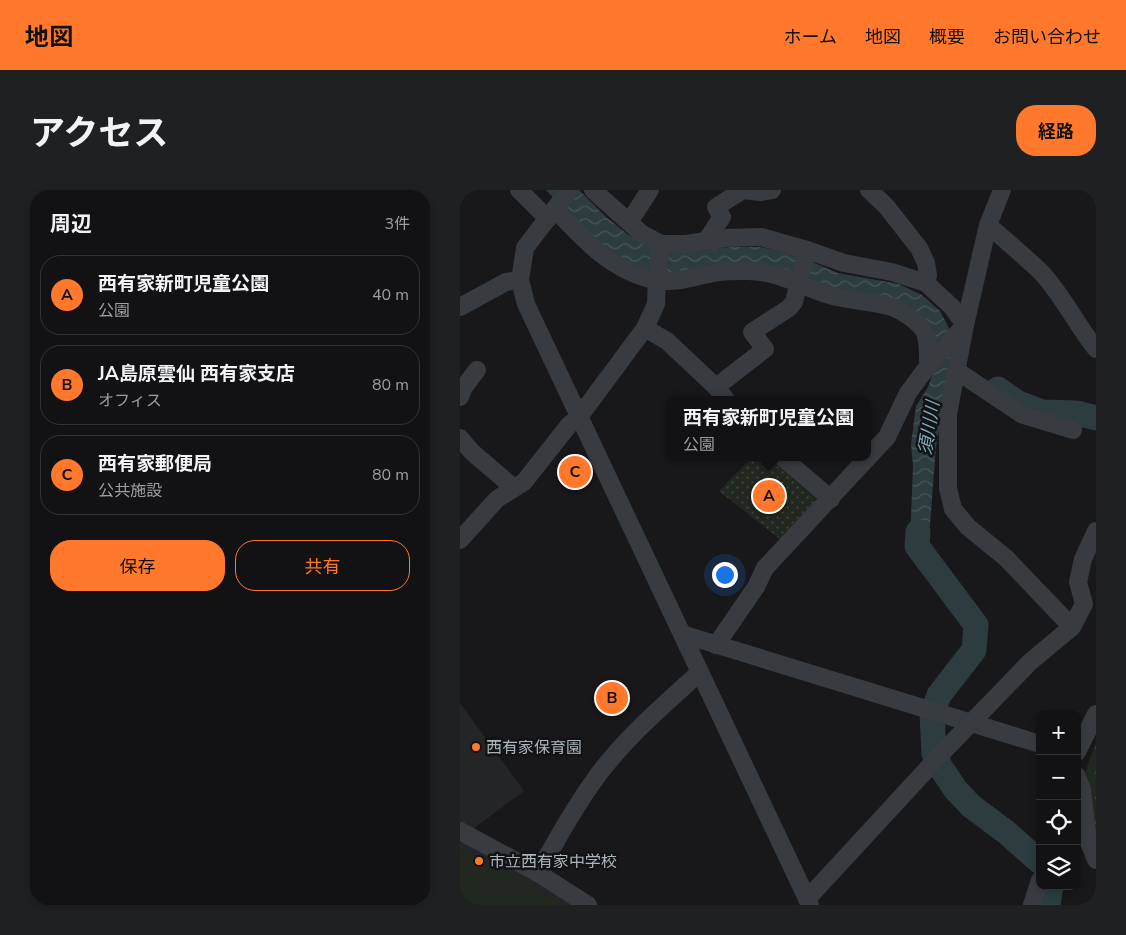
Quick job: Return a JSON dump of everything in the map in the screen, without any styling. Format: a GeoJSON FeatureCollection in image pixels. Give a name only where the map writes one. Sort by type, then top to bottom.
{"type":"FeatureCollection","features":[{"type":"Feature","properties":{"kind":"street"},"geometry":{"type":"LineString","coordinates":[[519,190],[553,212],[592,247],[618,267],[657,278],[685,280],[718,272],[748,270],[799,281],[829,295],[893,308],[910,317],[923,329],[930,364]]}},
{"type":"Feature","properties":{"kind":"street"},"geometry":{"type":"LineString","coordinates":[[569,190],[525,248],[520,280],[526,304],[809,902],[937,759],[1030,662],[1072,627],[1084,604],[1078,582],[1083,559],[1096,531]]}},
{"type":"Feature","properties":{"kind":"street"},"geometry":{"type":"LineString","coordinates":[[593,190],[642,234],[661,246],[726,238],[761,237],[844,264],[892,272],[926,283],[952,306],[961,330]]}},
{"type":"Feature","properties":{"kind":"street"},"geometry":{"type":"LineString","coordinates":[[629,222],[650,190]]}},
{"type":"Feature","properties":{"kind":"street"},"geometry":{"type":"LineString","coordinates":[[706,241],[722,217],[716,207],[743,190],[760,192],[772,190]]}},
{"type":"Feature","properties":{"kind":"street"},"geometry":{"type":"LineString","coordinates":[[868,190],[886,206],[919,248],[926,263],[928,275],[926,283]]}},
{"type":"Feature","properties":{"kind":"street"},"geometry":{"type":"LineString","coordinates":[[1002,190],[988,225],[961,330],[958,364],[948,414],[948,488],[953,509],[968,527],[1006,558],[1072,627]]}},
{"type":"Feature","properties":{"kind":"street"},"geometry":{"type":"LineString","coordinates":[[988,225],[1040,272],[1069,308],[1081,330],[1096,349]]}},
{"type":"Feature","properties":{"kind":"street"},"geometry":{"type":"LineString","coordinates":[[460,540],[497,499],[524,482],[569,425],[579,417],[645,328],[656,304],[661,246]]}},
{"type":"Feature","properties":{"kind":"street"},"geometry":{"type":"LineString","coordinates":[[645,328],[668,341],[721,394],[765,349],[752,332],[789,308],[794,302],[806,252]]}},
{"type":"Feature","properties":{"kind":"street"},"geometry":{"type":"LineString","coordinates":[[460,307],[506,282],[520,280]]}},
{"type":"Feature","properties":{"kind":"street"},"geometry":{"type":"LineString","coordinates":[[871,455],[887,437],[908,394],[930,364],[961,330]]}},
{"type":"Feature","properties":{"kind":"street"},"geometry":{"type":"LineString","coordinates":[[958,364],[1023,415],[1072,430]]}},
{"type":"Feature","properties":{"kind":"street"},"geometry":{"type":"LineString","coordinates":[[460,397],[464,387],[477,370]]}},
{"type":"Feature","properties":{"kind":"street"},"geometry":{"type":"LineString","coordinates":[[460,438],[472,452],[514,488]]}},
{"type":"Feature","properties":{"kind":"street"},"geometry":{"type":"LineString","coordinates":[[787,461],[831,499]]}},
{"type":"Feature","properties":{"kind":"street"},"geometry":{"type":"LineString","coordinates":[[716,645],[756,587],[765,568],[865,461]]}},
{"type":"Feature","properties":{"kind":"street"},"geometry":{"type":"LineString","coordinates":[[682,634],[1036,743]]}},
{"type":"Feature","properties":{"kind":"street"},"geometry":{"type":"LineString","coordinates":[[538,873],[572,812],[599,774],[637,730],[700,672]]}},
{"type":"Feature","properties":{"kind":"street"},"geometry":{"type":"LineString","coordinates":[[1081,744],[1096,714]]}},
{"type":"Feature","properties":{"kind":"street"},"geometry":{"type":"LineString","coordinates":[[1081,787],[1088,840],[1096,860]]}},
{"type":"Feature","properties":{"kind":"street"},"geometry":{"type":"LineString","coordinates":[[460,831],[538,873],[588,905]]}},
{"type":"Feature","properties":{"kind":"street"},"geometry":{"type":"LineString","coordinates":[[1032,905],[1037,890]]}},
{"type":"Feature","properties":{"kind":"shaded area","name":"西有家保育園"},"geometry":{"type":"Polygon","coordinates":[[[460,703],[524,791],[469,832],[460,827],[460,703]]]}},
{"type":"Feature","properties":{"kind":"shaded area","name":"市立西有家中学校"},"geometry":{"type":"Polygon","coordinates":[[[460,840],[536,881],[575,905],[460,905],[460,840]]]}},
{"type":"Feature","properties":{"kind":"green space"},"geometry":{"type":"Polygon","coordinates":[[[748,461],[773,461],[818,501],[781,540],[719,491],[748,461]]]}},
{"type":"Feature","properties":{"kind":"green space"},"geometry":{"type":"Polygon","coordinates":[[[1096,743],[1096,831],[1091,814],[1086,770],[1096,743]]]}},
{"type":"Feature","properties":{"kind":"green space","name":"市立西有家中学校"},"geometry":{"type":"Polygon","coordinates":[[[460,848],[535,888],[562,905],[460,905],[460,848]]]}},
{"type":"Feature","properties":{"kind":"water"},"geometry":{"type":"Polygon","coordinates":[[[546,190],[579,190],[605,216],[627,234],[654,249],[694,251],[730,247],[761,247],[796,255],[838,273],[899,284],[922,295],[940,311],[950,330],[955,347],[936,446],[929,538],[929,571],[910,543],[913,466],[911,444],[916,406],[928,387],[934,370],[927,327],[790,274],[689,274],[640,271],[595,243],[546,190]]]}},
{"type":"Feature","properties":{"kind":"waterway"},"geometry":{"type":"LineString","coordinates":[[998,389],[1018,403],[1042,412],[1077,413],[1096,418]]}},
{"type":"Feature","properties":{"kind":"waterway","name":"須川川"},"geometry":{"type":"LineString","coordinates":[[918,532],[917,546],[976,625],[974,650],[939,695],[932,714],[934,754],[956,790],[971,806],[1006,832],[1036,858]]}},
{"type":"Feature","properties":{"kind":"waterway","name":"須川川"},"geometry":{"type":"LineString","coordinates":[[1048,905],[1050,890]]}},
{"type":"Feature","properties":{"kind":"place","name":"西有家郵便局"},"geometry":{"type":"Point","coordinates":[575,472]}},
{"type":"Feature","properties":{"kind":"place","name":"西有家新町児童公園"},"geometry":{"type":"Point","coordinates":[769,496]}},
{"type":"Feature","properties":{"kind":"place","name":"JA島原雲仙 西有家支店"},"geometry":{"type":"Point","coordinates":[612,698]}},
{"type":"Feature","properties":{"kind":"place","name":"西有家保育園"},"geometry":{"type":"Point","coordinates":[476,747]}},
{"type":"Feature","properties":{"kind":"place","name":"市立西有家中学校"},"geometry":{"type":"Point","coordinates":[479,861]}}]}
